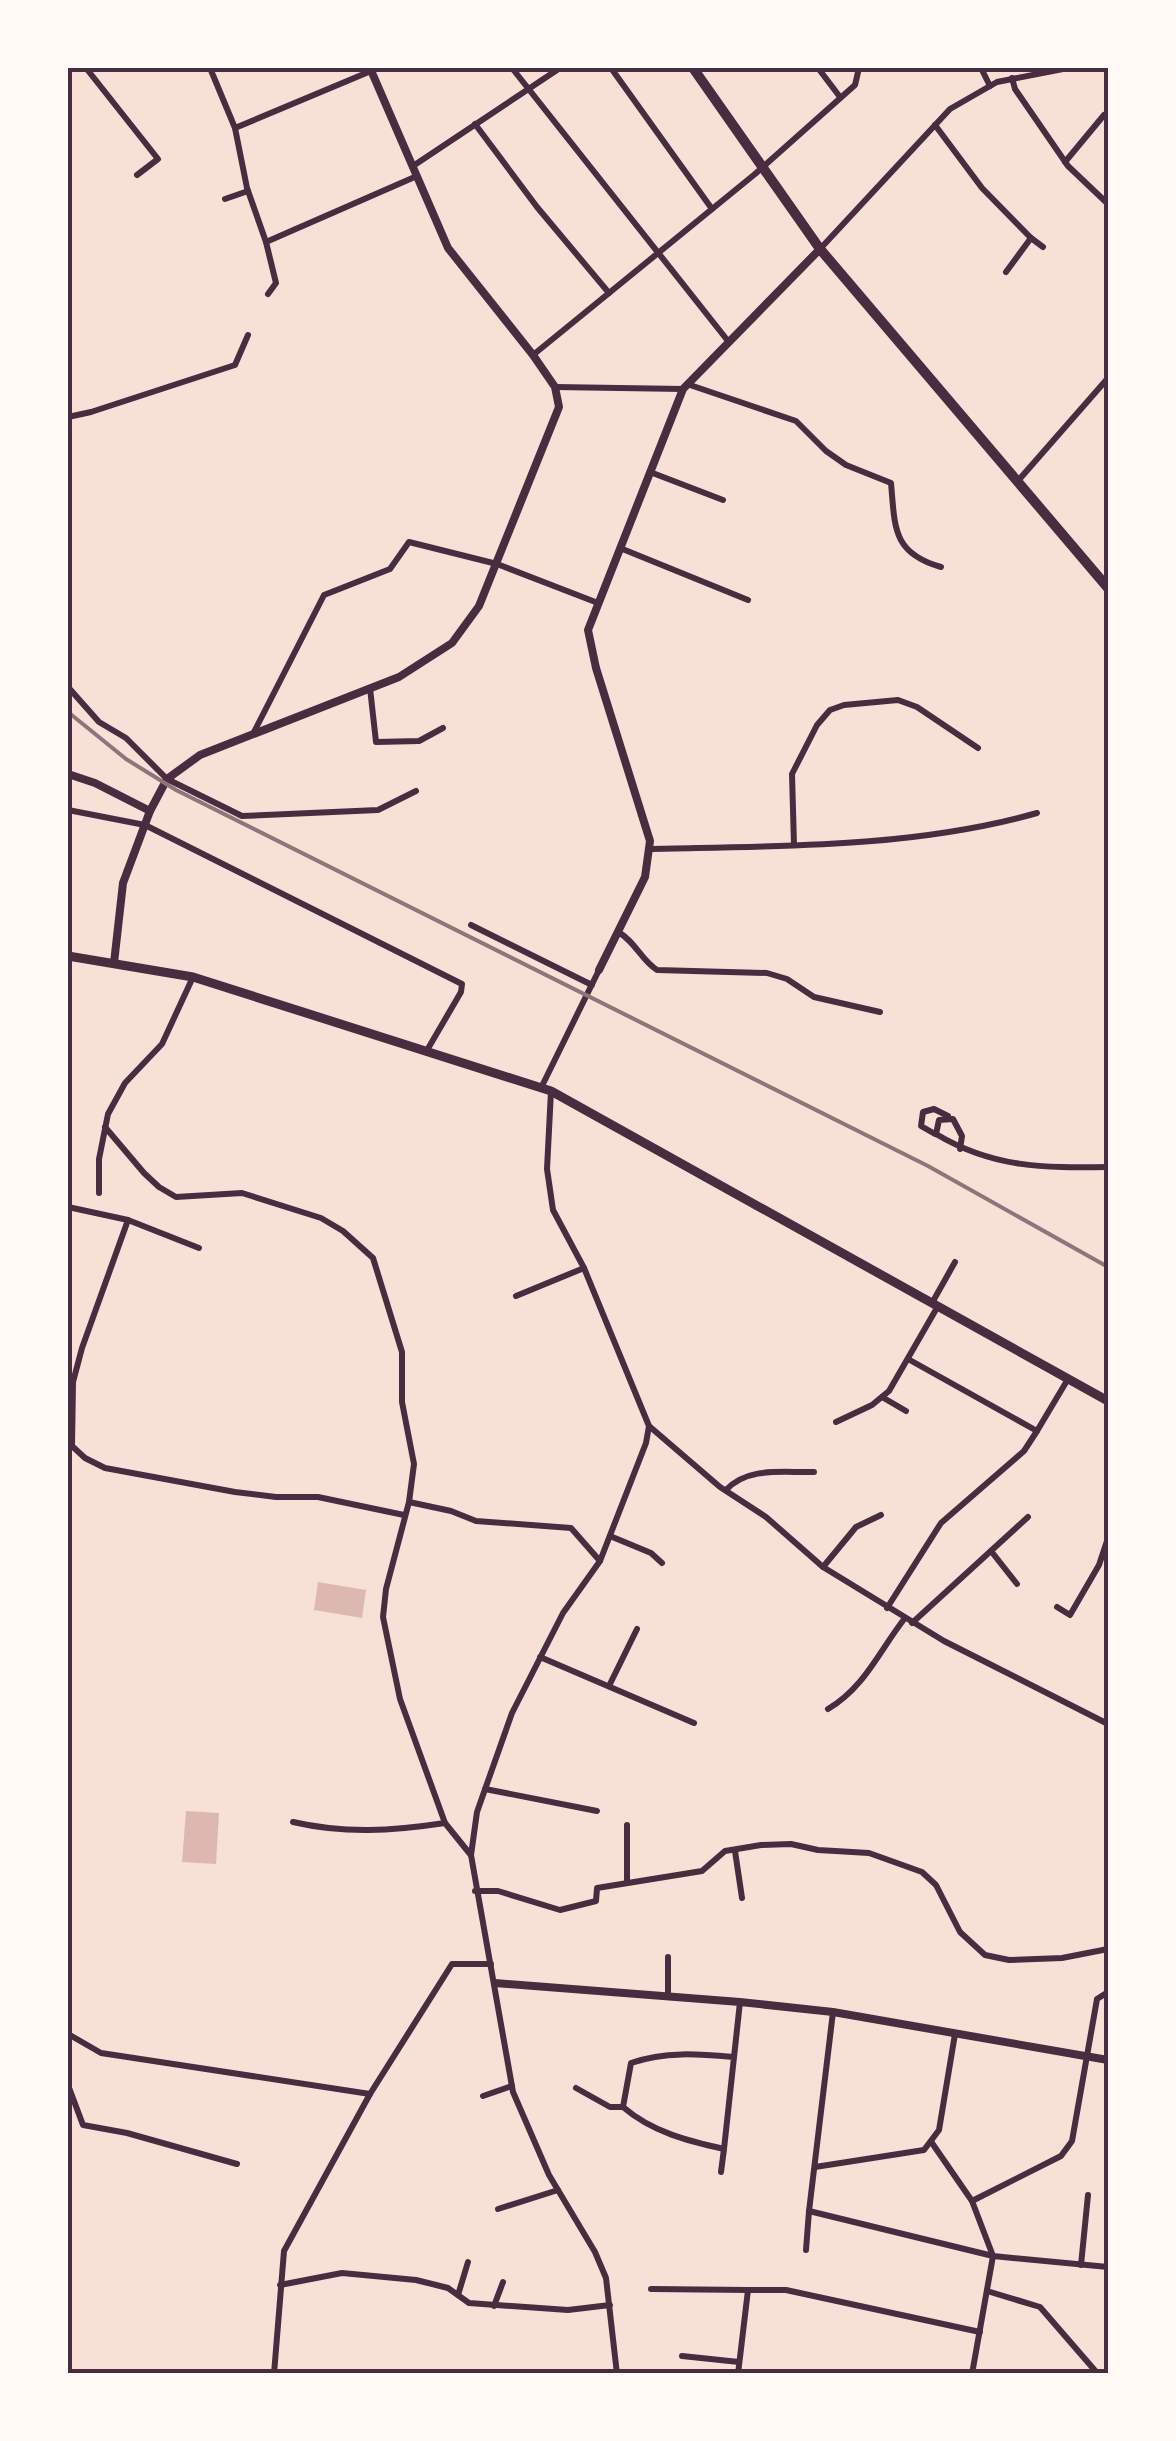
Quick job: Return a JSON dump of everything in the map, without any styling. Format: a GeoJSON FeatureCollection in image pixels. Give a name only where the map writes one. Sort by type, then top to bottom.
{"type":"FeatureCollection","features":[{"type":"Feature","properties":{"kind":"highway"},"geometry":{"type":"LineString","coordinates":[[693,68],[820,249],[1108,588]]}},
{"type":"Feature","properties":{"kind":"main road"},"geometry":{"type":"LineString","coordinates":[[68,956],[193,977],[546,1090],[1108,1401]]}},
{"type":"Feature","properties":{"kind":"street"},"geometry":{"type":"LineString","coordinates":[[86,68],[158,158],[136,175]]}},
{"type":"Feature","properties":{"kind":"street"},"geometry":{"type":"LineString","coordinates":[[210,68],[235,128],[248,191],[266,242],[276,283],[268,294]]}},
{"type":"Feature","properties":{"kind":"street"},"geometry":{"type":"LineString","coordinates":[[512,68],[728,341]]}},
{"type":"Feature","properties":{"kind":"street"},"geometry":{"type":"LineString","coordinates":[[413,166],[560,68]]}},
{"type":"Feature","properties":{"kind":"street"},"geometry":{"type":"LineString","coordinates":[[611,68],[712,209]]}},
{"type":"Feature","properties":{"kind":"street"},"geometry":{"type":"LineString","coordinates":[[818,68],[840,98]]}},
{"type":"Feature","properties":{"kind":"street"},"geometry":{"type":"LineString","coordinates":[[533,356],[763,167],[854,85],[859,68]]}},
{"type":"Feature","properties":{"kind":"street"},"geometry":{"type":"LineString","coordinates":[[981,68],[990,86]]}},
{"type":"Feature","properties":{"kind":"street"},"geometry":{"type":"LineString","coordinates":[[1068,68],[1012,78],[950,109],[685,386],[588,630],[650,833],[650,849],[646,878],[599,970],[546,1090],[546,1169],[553,1210],[584,1268],[649,1426],[823,1567],[908,1620],[1108,1724]]}},
{"type":"Feature","properties":{"kind":"street"},"geometry":{"type":"LineString","coordinates":[[114,963],[123,883],[144,825],[167,779],[200,755],[398,677],[452,643],[479,606],[559,400],[533,356],[448,248],[370,69],[235,128]]}},
{"type":"Feature","properties":{"kind":"street"},"geometry":{"type":"LineString","coordinates":[[1012,78],[1015,89],[1065,162],[1108,204]]}},
{"type":"Feature","properties":{"kind":"street"},"geometry":{"type":"LineString","coordinates":[[1065,162],[1104,115]]}},
{"type":"Feature","properties":{"kind":"street"},"geometry":{"type":"LineString","coordinates":[[475,124],[609,293]]}},
{"type":"Feature","properties":{"kind":"street"},"geometry":{"type":"LineString","coordinates":[[934,125],[982,188],[1043,247]]}},
{"type":"Feature","properties":{"kind":"street"},"geometry":{"type":"LineString","coordinates":[[266,242],[417,176]]}},
{"type":"Feature","properties":{"kind":"street"},"geometry":{"type":"LineString","coordinates":[[225,198],[248,191]]}},
{"type":"Feature","properties":{"kind":"street"},"geometry":{"type":"LineString","coordinates":[[1006,272],[1031,238]]}},
{"type":"Feature","properties":{"kind":"street"},"geometry":{"type":"LineString","coordinates":[[68,417],[235,365],[248,335]]}},
{"type":"Feature","properties":{"kind":"street"},"geometry":{"type":"LineString","coordinates":[[1018,482],[1108,378]]}},
{"type":"Feature","properties":{"kind":"street"},"geometry":{"type":"LineString","coordinates":[[554,387],[685,386],[796,421],[846,465],[891,482],[899,540],[919,561],[941,567]]}},
{"type":"Feature","properties":{"kind":"street"},"geometry":{"type":"LineString","coordinates":[[650,472],[723,500]]}},
{"type":"Feature","properties":{"kind":"street"},"geometry":{"type":"LineString","coordinates":[[254,732],[324,594],[390,569],[409,542],[496,564],[598,603]]}},
{"type":"Feature","properties":{"kind":"street"},"geometry":{"type":"LineString","coordinates":[[620,548],[748,600]]}},
{"type":"Feature","properties":{"kind":"street"},"geometry":{"type":"LineString","coordinates":[[68,687],[99,722],[126,738],[167,779],[242,816],[378,810],[416,791]]}},
{"type":"Feature","properties":{"kind":"street"},"geometry":{"type":"LineString","coordinates":[[370,687],[376,742],[418,741],[443,728]]}},
{"type":"Feature","properties":{"kind":"street"},"geometry":{"type":"LineString","coordinates":[[794,845],[792,774],[830,710],[898,700],[918,706],[978,748]]}},
{"type":"Feature","properties":{"kind":"street"},"geometry":{"type":"LineString","coordinates":[[68,774],[150,811]]}},
{"type":"Feature","properties":{"kind":"street"},"geometry":{"type":"LineString","coordinates":[[68,810],[144,825],[462,984],[462,992],[426,1053]]}},
{"type":"Feature","properties":{"kind":"street"},"geometry":{"type":"LineString","coordinates":[[650,849],[794,845],[987,827],[1037,813]]}},
{"type":"Feature","properties":{"kind":"street"},"geometry":{"type":"LineString","coordinates":[[471,925],[592,985]]}},
{"type":"Feature","properties":{"kind":"street"},"geometry":{"type":"LineString","coordinates":[[618,932],[626,936],[646,964],[658,970],[767,974],[787,979],[814,997],[880,1012]]}},
{"type":"Feature","properties":{"kind":"street"},"geometry":{"type":"LineString","coordinates":[[99,1193],[104,1128],[125,1082],[162,1044],[193,977]]}},
{"type":"Feature","properties":{"kind":"street"},"geometry":{"type":"LineString","coordinates":[[960,1148],[962,1136],[953,1120],[934,1109],[923,1112],[921,1126],[960,1148],[1005,1164],[1108,1167]]}},
{"type":"Feature","properties":{"kind":"street"},"geometry":{"type":"LineString","coordinates":[[936,1134],[939,1120],[953,1120]]}},
{"type":"Feature","properties":{"kind":"street"},"geometry":{"type":"LineString","coordinates":[[104,1128],[158,1187],[176,1196],[242,1193],[321,1218],[343,1231],[373,1258],[402,1352],[402,1402],[414,1464],[409,1502],[386,1588],[384,1617],[400,1698],[444,1823],[471,1856]]}},
{"type":"Feature","properties":{"kind":"street"},"geometry":{"type":"LineString","coordinates":[[68,1208],[128,1220],[199,1248]]}},
{"type":"Feature","properties":{"kind":"street"},"geometry":{"type":"LineString","coordinates":[[128,1220],[82,1348],[74,1382],[72,1446],[85,1458],[106,1468],[276,1498],[318,1497],[404,1515]]}},
{"type":"Feature","properties":{"kind":"street"},"geometry":{"type":"LineString","coordinates":[[836,1422],[872,1406],[882,1397],[908,1358],[955,1262]]}},
{"type":"Feature","properties":{"kind":"street"},"geometry":{"type":"LineString","coordinates":[[516,1296],[584,1268]]}},
{"type":"Feature","properties":{"kind":"street"},"geometry":{"type":"LineString","coordinates":[[908,1358],[1037,1431]]}},
{"type":"Feature","properties":{"kind":"street"},"geometry":{"type":"LineString","coordinates":[[887,1608],[941,1523],[1024,1451],[1068,1378]]}},
{"type":"Feature","properties":{"kind":"street"},"geometry":{"type":"LineString","coordinates":[[882,1397],[906,1411]]}},
{"type":"Feature","properties":{"kind":"street"},"geometry":{"type":"LineString","coordinates":[[617,2374],[606,2278],[516,2103],[471,1856],[477,1812],[512,1713],[563,1613],[600,1561],[649,1426]]}},
{"type":"Feature","properties":{"kind":"street"},"geometry":{"type":"LineString","coordinates":[[725,1491],[733,1482],[768,1471],[814,1472]]}},
{"type":"Feature","properties":{"kind":"street"},"geometry":{"type":"LineString","coordinates":[[409,1502],[476,1521],[571,1528],[600,1561]]}},
{"type":"Feature","properties":{"kind":"street"},"geometry":{"type":"LineString","coordinates":[[823,1567],[856,1527],[882,1514]]}},
{"type":"Feature","properties":{"kind":"street"},"geometry":{"type":"LineString","coordinates":[[828,1710],[860,1685],[883,1646],[908,1620],[1028,1516]]}},
{"type":"Feature","properties":{"kind":"street"},"geometry":{"type":"LineString","coordinates":[[610,1536],[651,1553],[662,1563]]}},
{"type":"Feature","properties":{"kind":"street"},"geometry":{"type":"LineString","coordinates":[[1057,1608],[1070,1615],[1099,1566],[1108,1538]]}},
{"type":"Feature","properties":{"kind":"street"},"geometry":{"type":"LineString","coordinates":[[991,1551],[1018,1584]]}},
{"type":"Feature","properties":{"kind":"street"},"geometry":{"type":"LineString","coordinates":[[609,1686],[637,1629]]}},
{"type":"Feature","properties":{"kind":"street"},"geometry":{"type":"LineString","coordinates":[[540,1657],[694,1722]]}},
{"type":"Feature","properties":{"kind":"street"},"geometry":{"type":"LineString","coordinates":[[485,1788],[597,1811]]}},
{"type":"Feature","properties":{"kind":"street"},"geometry":{"type":"LineString","coordinates":[[293,1822],[338,1831],[392,1831],[444,1823]]}},
{"type":"Feature","properties":{"kind":"street"},"geometry":{"type":"LineString","coordinates":[[627,1882],[628,1825]]}},
{"type":"Feature","properties":{"kind":"street"},"geometry":{"type":"LineString","coordinates":[[475,1891],[498,1891],[568,1910],[596,1901],[597,1888],[702,1871],[725,1850],[791,1844],[869,1853],[922,1872],[936,1885],[960,1932],[985,1955],[1010,1960],[1062,1958],[1108,1949]]}},
{"type":"Feature","properties":{"kind":"street"},"geometry":{"type":"LineString","coordinates":[[735,1851],[742,1898]]}},
{"type":"Feature","properties":{"kind":"street"},"geometry":{"type":"LineString","coordinates":[[668,1957],[668,1996]]}},
{"type":"Feature","properties":{"kind":"street"},"geometry":{"type":"LineString","coordinates":[[274,2374],[284,2251],[370,2094],[452,1964],[491,1964]]}},
{"type":"Feature","properties":{"kind":"street"},"geometry":{"type":"LineString","coordinates":[[494,1983],[833,2012],[1108,2060]]}},
{"type":"Feature","properties":{"kind":"street"},"geometry":{"type":"LineString","coordinates":[[972,2201],[1061,2156],[1072,2141],[1097,1999],[1108,1992]]}},
{"type":"Feature","properties":{"kind":"street"},"geometry":{"type":"LineString","coordinates":[[721,2172],[740,2002]]}},
{"type":"Feature","properties":{"kind":"street"},"geometry":{"type":"LineString","coordinates":[[806,2250],[833,2012]]}},
{"type":"Feature","properties":{"kind":"street"},"geometry":{"type":"LineString","coordinates":[[815,2167],[924,2150],[932,2144],[939,2130],[955,2034]]}},
{"type":"Feature","properties":{"kind":"street"},"geometry":{"type":"LineString","coordinates":[[68,2047],[69,2036],[102,2053],[370,2094]]}},
{"type":"Feature","properties":{"kind":"street"},"geometry":{"type":"LineString","coordinates":[[623,2107],[631,2064],[649,2057],[692,2053],[734,2058]]}},
{"type":"Feature","properties":{"kind":"street"},"geometry":{"type":"LineString","coordinates":[[68,2085],[83,2125],[237,2164]]}},
{"type":"Feature","properties":{"kind":"street"},"geometry":{"type":"LineString","coordinates":[[482,2096],[512,2086]]}},
{"type":"Feature","properties":{"kind":"street"},"geometry":{"type":"LineString","coordinates":[[576,2088],[610,2107],[623,2107],[636,2119],[680,2139],[724,2149]]}},
{"type":"Feature","properties":{"kind":"street"},"geometry":{"type":"LineString","coordinates":[[932,2144],[972,2201],[994,2256],[972,2374]]}},
{"type":"Feature","properties":{"kind":"street"},"geometry":{"type":"LineString","coordinates":[[498,2209],[558,2190]]}},
{"type":"Feature","properties":{"kind":"street"},"geometry":{"type":"LineString","coordinates":[[1081,2264],[1088,2195]]}},
{"type":"Feature","properties":{"kind":"street"},"geometry":{"type":"LineString","coordinates":[[810,2211],[994,2256],[1108,2267]]}},
{"type":"Feature","properties":{"kind":"street"},"geometry":{"type":"LineString","coordinates":[[458,2295],[468,2262]]}},
{"type":"Feature","properties":{"kind":"street"},"geometry":{"type":"LineString","coordinates":[[280,2284],[342,2273],[416,2280],[448,2288],[469,2304],[568,2310],[610,2305]]}},
{"type":"Feature","properties":{"kind":"street"},"geometry":{"type":"LineString","coordinates":[[494,2306],[503,2282]]}},
{"type":"Feature","properties":{"kind":"street"},"geometry":{"type":"LineString","coordinates":[[651,2289],[786,2290],[980,2332]]}},
{"type":"Feature","properties":{"kind":"street"},"geometry":{"type":"LineString","coordinates":[[738,2374],[748,2290]]}},
{"type":"Feature","properties":{"kind":"street"},"geometry":{"type":"LineString","coordinates":[[987,2291],[1040,2306],[1098,2374]]}},
{"type":"Feature","properties":{"kind":"street"},"geometry":{"type":"LineString","coordinates":[[682,2356],[739,2362]]}},
{"type":"Feature","properties":{"kind":"shaded area"},"geometry":{"type":"Polygon","coordinates":[[[318,1582],[366,1590],[362,1618],[314,1610],[318,1582]]]}},
{"type":"Feature","properties":{"kind":"shaded area"},"geometry":{"type":"Polygon","coordinates":[[[186,1811],[219,1813],[216,1864],[182,1862],[186,1811]]]}},
{"type":"Feature","properties":{"kind":"railway"},"geometry":{"type":"LineString","coordinates":[[68,712],[126,759],[176,790],[928,1166],[1108,1267]]}}]}
